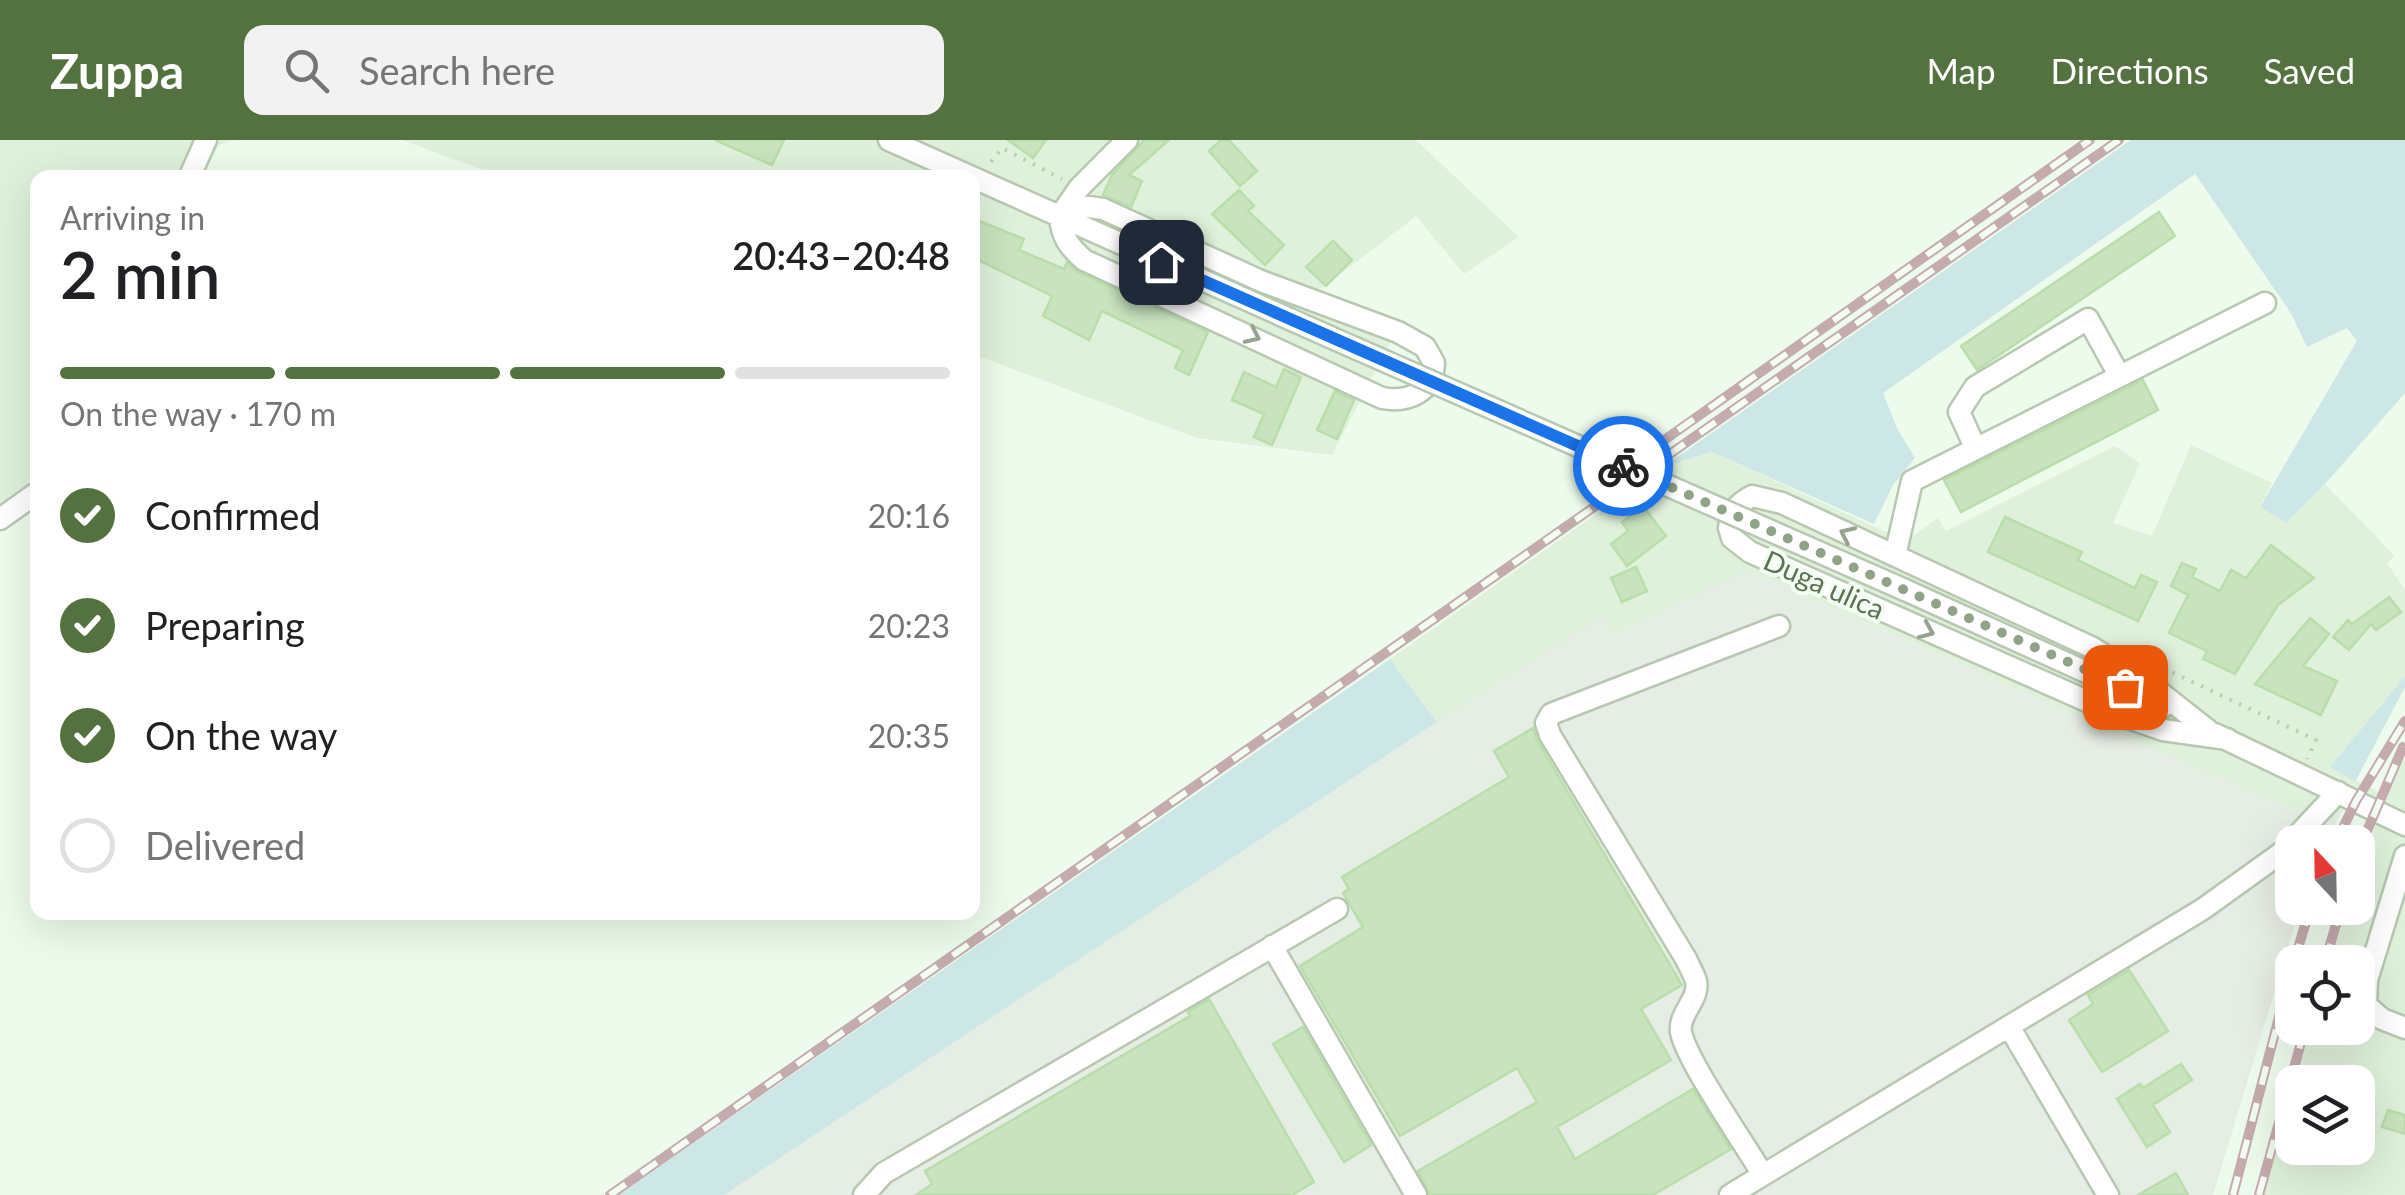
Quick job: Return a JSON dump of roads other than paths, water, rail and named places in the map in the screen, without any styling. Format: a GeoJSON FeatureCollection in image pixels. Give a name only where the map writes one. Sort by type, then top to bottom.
{"type":"FeatureCollection","features":[{"type":"Feature","properties":{"kind":"street"},"geometry":{"type":"LineString","coordinates":[[193,170],[206,140]]}},
{"type":"Feature","properties":{"kind":"street"},"geometry":{"type":"LineString","coordinates":[[889,140],[964,170]]}},
{"type":"Feature","properties":{"kind":"street"},"geometry":{"type":"LineString","coordinates":[[980,176],[1064,210],[1103,209],[1261,281],[1416,340],[1434,363],[1432,378],[1425,388],[1405,399],[1382,398],[1084,260],[1067,243],[1061,230],[1064,210],[1088,178],[1128,140]]}},
{"type":"Feature","properties":{"kind":"street","name":"Duga ulica"},"geometry":{"type":"LineString","coordinates":[[1064,210],[1330,337],[2125,687],[2405,825]]}},
{"type":"Feature","properties":{"kind":"street"},"geometry":{"type":"LineString","coordinates":[[1895,556],[1912,481],[2265,303]]}},
{"type":"Feature","properties":{"kind":"street"},"geometry":{"type":"LineString","coordinates":[[1976,447],[1959,412],[1975,387],[2088,319],[2119,375]]}},
{"type":"Feature","properties":{"kind":"street","name":"Duga ulica"},"geometry":{"type":"LineString","coordinates":[[1763,496],[2091,647],[2217,735],[2163,730],[2114,713],[1843,595],[1740,545],[1729,528],[1730,518],[1742,501],[1763,496]]}},
{"type":"Feature","properties":{"kind":"street"},"geometry":{"type":"LineString","coordinates":[[0,519],[30,498]]}},
{"type":"Feature","properties":{"kind":"street"},"geometry":{"type":"LineString","coordinates":[[1763,1175],[1690,1054],[1681,1032],[1683,1016],[1694,1001],[1696,983],[1686,960],[1546,723],[1551,714],[1779,626]]}},
{"type":"Feature","properties":{"kind":"street"},"geometry":{"type":"LineString","coordinates":[[1730,1195],[2010,1028],[2256,874],[2295,840],[2338,792]]}},
{"type":"Feature","properties":{"kind":"street"},"geometry":{"type":"LineString","coordinates":[[2405,856],[2366,980],[2366,1005],[2382,1018],[2405,1028]]}},
{"type":"Feature","properties":{"kind":"street"},"geometry":{"type":"LineString","coordinates":[[864,1195],[884,1173],[1337,909]]}},
{"type":"Feature","properties":{"kind":"street"},"geometry":{"type":"LineString","coordinates":[[1272,946],[1416,1195]]}},
{"type":"Feature","properties":{"kind":"street"},"geometry":{"type":"LineString","coordinates":[[2010,1028],[2108,1195]]}},
{"type":"Feature","properties":{"kind":"railway"},"geometry":{"type":"LineString","coordinates":[[1616,474],[2090,140]]}},
{"type":"Feature","properties":{"kind":"railway"},"geometry":{"type":"LineString","coordinates":[[610,1195],[2119,140]]}},
{"type":"Feature","properties":{"kind":"railway"},"geometry":{"type":"LineString","coordinates":[[2344,825],[2405,721]]}},
{"type":"Feature","properties":{"kind":"railway"},"geometry":{"type":"LineString","coordinates":[[2370,825],[2403,747]]}},
{"type":"Feature","properties":{"kind":"railway"},"geometry":{"type":"LineString","coordinates":[[2299,945],[2305,925]]}},
{"type":"Feature","properties":{"kind":"railway"},"geometry":{"type":"LineString","coordinates":[[2330,945],[2336,925]]}},
{"type":"Feature","properties":{"kind":"railway"},"geometry":{"type":"LineString","coordinates":[[2233,1195],[2275,1033]]}},
{"type":"Feature","properties":{"kind":"railway"},"geometry":{"type":"LineString","coordinates":[[2259,1195],[2300,1045]]}}]}
